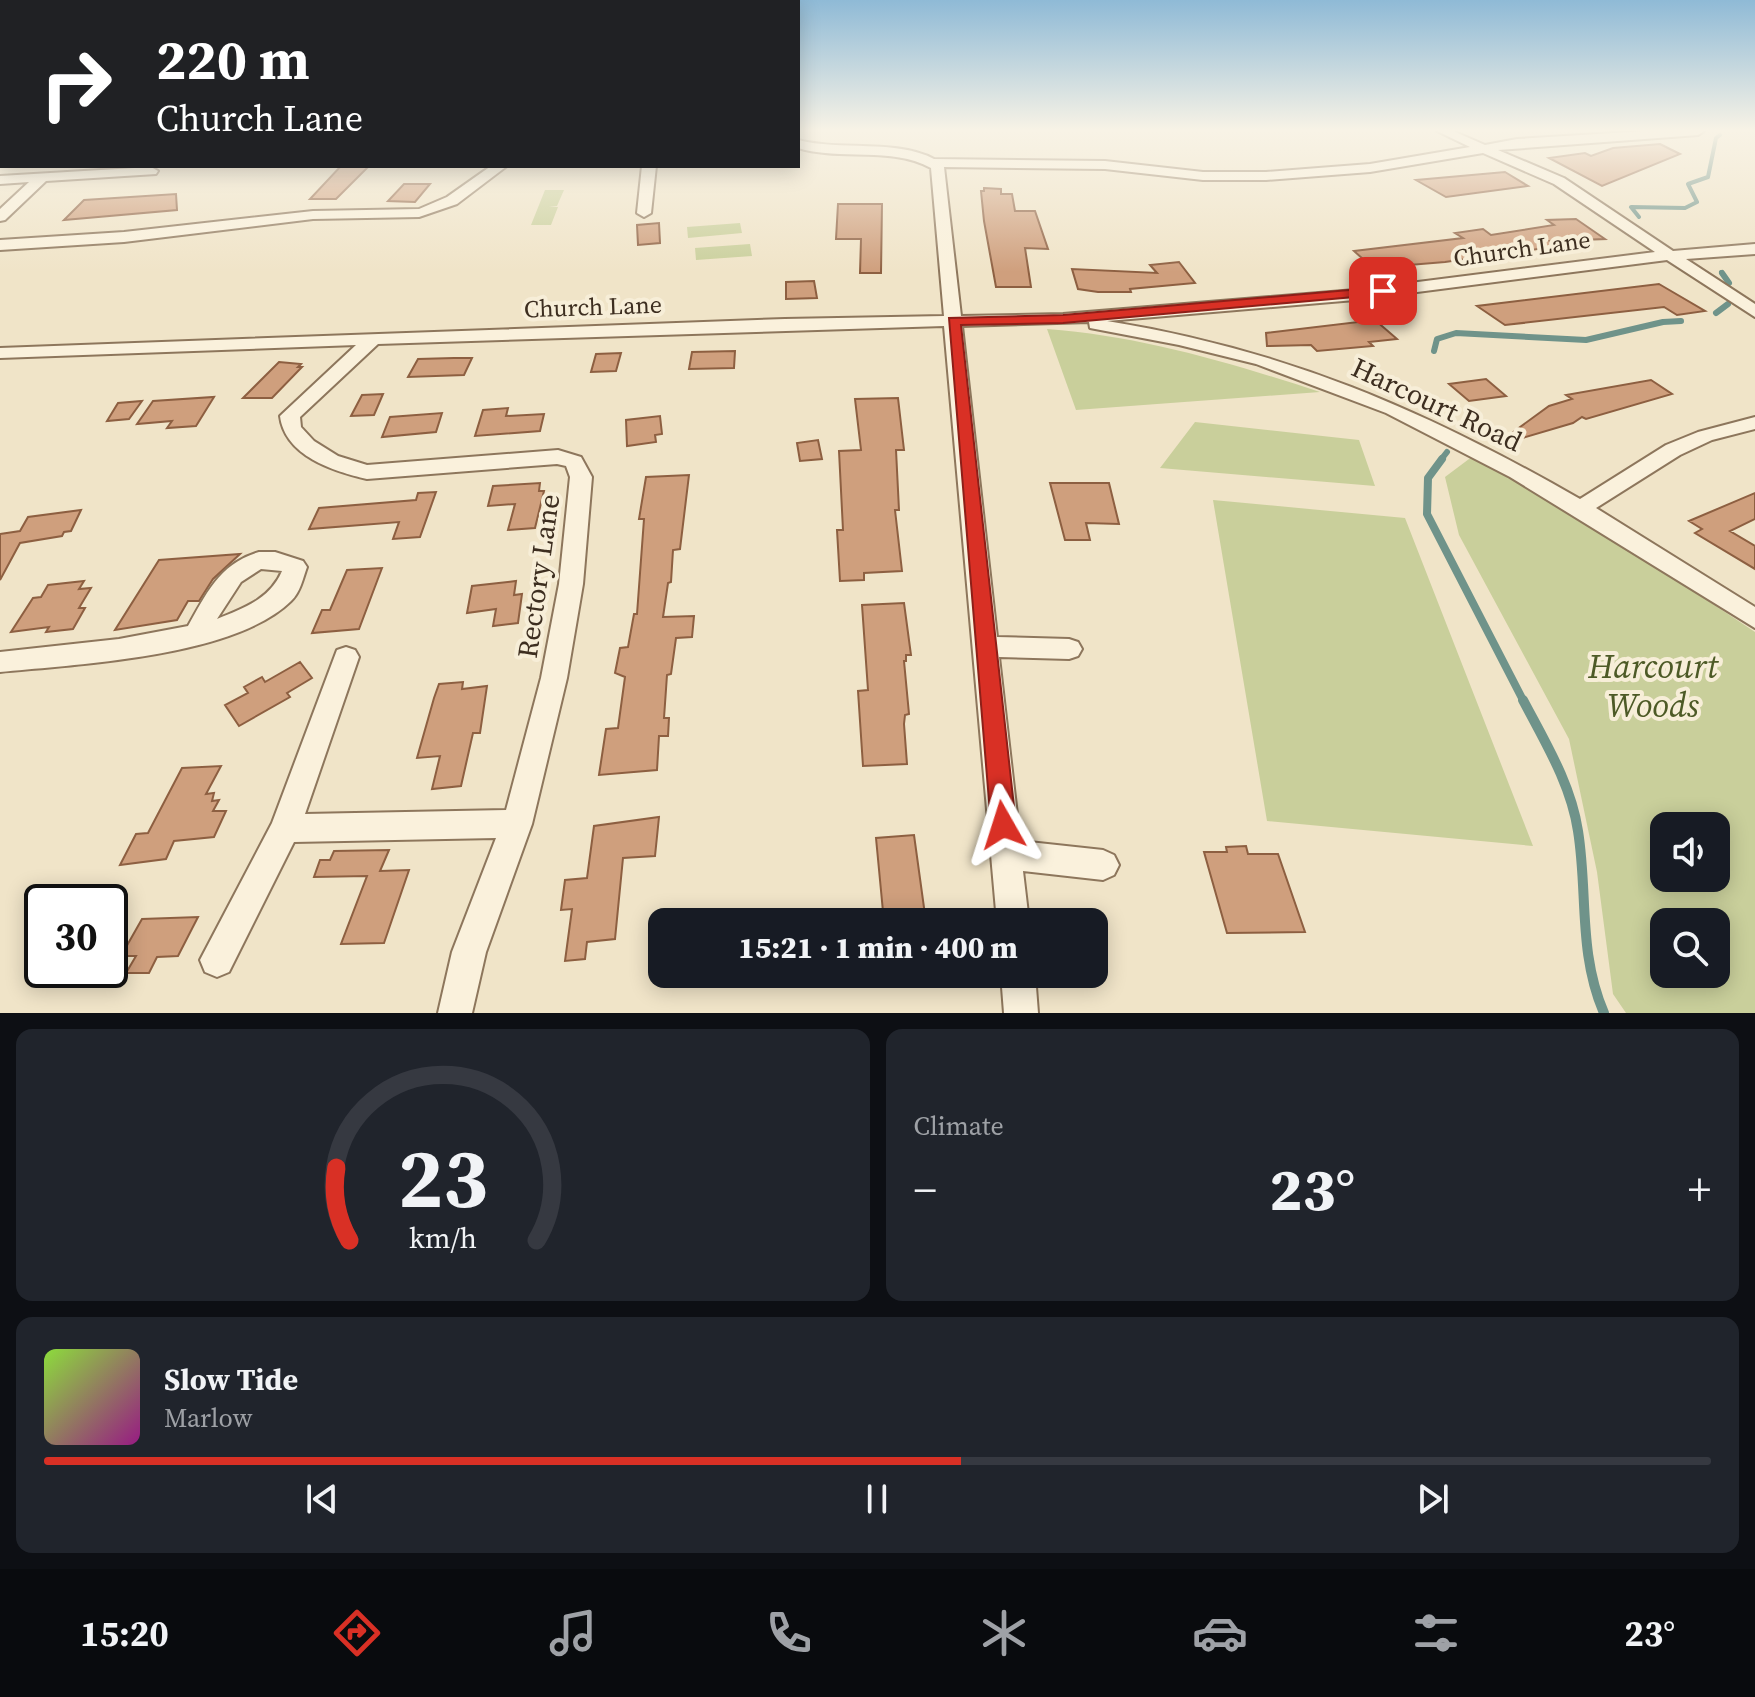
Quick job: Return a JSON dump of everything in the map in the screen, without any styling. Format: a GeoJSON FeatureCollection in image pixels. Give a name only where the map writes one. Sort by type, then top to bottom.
{"type":"FeatureCollection","features":[{"type":"Feature","properties":{"kind":"street"},"geometry":{"type":"LineString","coordinates":[[0,180],[52,178]]}},
{"type":"Feature","properties":{"kind":"street"},"geometry":{"type":"LineString","coordinates":[[0,245],[124,237],[313,215],[419,213],[436,210],[483,178]]}},
{"type":"Feature","properties":{"kind":"street"},"geometry":{"type":"LineString","coordinates":[[644,213],[648,178]]}},
{"type":"Feature","properties":{"kind":"street"},"geometry":{"type":"LineString","coordinates":[[939,178],[1012,908]]}},
{"type":"Feature","properties":{"kind":"street"},"geometry":{"type":"LineString","coordinates":[[1553,178],[1755,312]]}},
{"type":"Feature","properties":{"kind":"street"},"geometry":{"type":"LineString","coordinates":[[0,217],[41,179]]}},
{"type":"Feature","properties":{"kind":"street","name":"Church Lane"},"geometry":{"type":"LineString","coordinates":[[0,353],[785,324],[1063,319],[1355,295],[1671,254],[1755,249]]}},
{"type":"Feature","properties":{"kind":"street"},"geometry":{"type":"LineString","coordinates":[[1188,308],[1176,315],[1172,324],[1177,333],[1189,341]]}},
{"type":"Feature","properties":{"kind":"street","name":"Harcourt Road"},"geometry":{"type":"LineString","coordinates":[[1063,319],[1189,341],[1265,361],[1395,410],[1486,454],[1581,508],[1755,619]]}},
{"type":"Feature","properties":{"kind":"street","name":"Rectory Lane"},"geometry":{"type":"LineString","coordinates":[[373,339],[290,416],[292,432],[319,453],[350,469],[367,472],[558,457],[574,462],[581,477],[571,584],[560,647],[517,824],[469,952],[455,1013]]}},
{"type":"Feature","properties":{"kind":"street"},"geometry":{"type":"LineString","coordinates":[[1581,508],[1673,450],[1705,436],[1755,423]]}},
{"type":"Feature","properties":{"kind":"street"},"geometry":{"type":"LineString","coordinates":[[0,662],[94,652],[196,635]]}},
{"type":"Feature","properties":{"kind":"street"},"geometry":{"type":"LineString","coordinates":[[986,647],[1069,649]]}},
{"type":"Feature","properties":{"kind":"street"},"geometry":{"type":"LineString","coordinates":[[217,960],[285,828],[346,657]]}},
{"type":"Feature","properties":{"kind":"street"},"geometry":{"type":"LineString","coordinates":[[285,828],[517,824]]}},
{"type":"Feature","properties":{"kind":"street"},"geometry":{"type":"LineString","coordinates":[[1006,854],[1103,865]]}},
{"type":"Feature","properties":{"kind":"street"},"geometry":{"type":"LineString","coordinates":[[1019,988],[1021,1013]]}},
{"type":"Feature","properties":{"kind":"green space"},"geometry":{"type":"Polygon","coordinates":[[[545,190],[564,190],[557,206],[549,207],[558,207],[551,225],[531,225],[545,190]]]}},
{"type":"Feature","properties":{"kind":"green space"},"geometry":{"type":"Polygon","coordinates":[[[740,223],[742,233],[688,238],[687,227],[740,223]]]}},
{"type":"Feature","properties":{"kind":"green space"},"geometry":{"type":"Polygon","coordinates":[[[750,244],[752,256],[696,260],[695,248],[750,244]]]}},
{"type":"Feature","properties":{"kind":"green space"},"geometry":{"type":"Polygon","coordinates":[[[1047,329],[1151,344],[1320,392],[1076,410],[1047,329]]]}},
{"type":"Feature","properties":{"kind":"green space"},"geometry":{"type":"Polygon","coordinates":[[[1195,422],[1359,440],[1375,486],[1160,468],[1195,422]]]}},
{"type":"Feature","properties":{"kind":"green space","name":"Harcourt Woods"},"geometry":{"type":"Polygon","coordinates":[[[1473,456],[1635,552],[1755,632],[1755,1013],[1626,1013],[1613,994],[1597,872],[1569,739],[1459,535],[1445,477],[1473,456]]]}},
{"type":"Feature","properties":{"kind":"green space"},"geometry":{"type":"Polygon","coordinates":[[[1213,500],[1405,518],[1533,846],[1267,821],[1213,500]]]}},
{"type":"Feature","properties":{"kind":"building"},"geometry":{"type":"Polygon","coordinates":[[[329,178],[357,178],[336,199],[310,199],[329,178]]]}},
{"type":"Feature","properties":{"kind":"building"},"geometry":{"type":"Polygon","coordinates":[[[1515,178],[1528,186],[1446,197],[1416,180],[1515,178]]]}},
{"type":"Feature","properties":{"kind":"building"},"geometry":{"type":"Polygon","coordinates":[[[1587,178],[1621,178],[1602,186],[1587,178]]]}},
{"type":"Feature","properties":{"kind":"building"},"geometry":{"type":"Polygon","coordinates":[[[404,184],[430,184],[415,202],[388,201],[404,184]]]}},
{"type":"Feature","properties":{"kind":"building"},"geometry":{"type":"Polygon","coordinates":[[[984,188],[1001,189],[1001,194],[1012,194],[1015,211],[1035,211],[1048,249],[1025,248],[1031,287],[996,287],[984,221],[981,191],[984,188]]]}},
{"type":"Feature","properties":{"kind":"building"},"geometry":{"type":"Polygon","coordinates":[[[176,194],[177,210],[64,220],[84,200],[176,194]]]}},
{"type":"Feature","properties":{"kind":"building"},"geometry":{"type":"Polygon","coordinates":[[[838,204],[882,204],[881,273],[860,273],[861,239],[836,239],[838,204]]]}},
{"type":"Feature","properties":{"kind":"building"},"geometry":{"type":"Polygon","coordinates":[[[1576,219],[1605,239],[1550,241],[1559,246],[1445,262],[1373,268],[1354,251],[1463,238],[1455,233],[1483,229],[1491,235],[1554,225],[1547,220],[1576,219]]]}},
{"type":"Feature","properties":{"kind":"building"},"geometry":{"type":"Polygon","coordinates":[[[659,223],[660,243],[638,245],[637,225],[659,223]]]}},
{"type":"Feature","properties":{"kind":"building"},"geometry":{"type":"Polygon","coordinates":[[[1179,262],[1195,283],[1130,289],[1131,292],[1078,289],[1072,269],[1157,273],[1150,265],[1179,262]]]}},
{"type":"Feature","properties":{"kind":"building"},"geometry":{"type":"Polygon","coordinates":[[[814,281],[817,298],[786,299],[786,282],[814,281]]]}},
{"type":"Feature","properties":{"kind":"building"},"geometry":{"type":"Polygon","coordinates":[[[1659,284],[1705,311],[1677,315],[1664,307],[1505,325],[1477,306],[1659,284]]]}},
{"type":"Feature","properties":{"kind":"building"},"geometry":{"type":"Polygon","coordinates":[[[1375,320],[1397,339],[1369,342],[1373,346],[1317,351],[1311,345],[1267,346],[1266,333],[1375,320]]]}},
{"type":"Feature","properties":{"kind":"building"},"geometry":{"type":"Polygon","coordinates":[[[735,351],[734,368],[689,369],[692,352],[735,351]]]}},
{"type":"Feature","properties":{"kind":"building"},"geometry":{"type":"Polygon","coordinates":[[[621,353],[616,371],[591,372],[596,354],[621,353]]]}},
{"type":"Feature","properties":{"kind":"building"},"geometry":{"type":"Polygon","coordinates":[[[472,358],[464,375],[408,377],[418,359],[472,358]]]}},
{"type":"Feature","properties":{"kind":"building"},"geometry":{"type":"Polygon","coordinates":[[[279,362],[301,364],[298,367],[302,367],[272,398],[243,398],[279,362]]]}},
{"type":"Feature","properties":{"kind":"building"},"geometry":{"type":"Polygon","coordinates":[[[1486,379],[1506,396],[1469,401],[1449,384],[1486,379]]]}},
{"type":"Feature","properties":{"kind":"building"},"geometry":{"type":"Polygon","coordinates":[[[1651,380],[1672,394],[1498,443],[1549,406],[1572,399],[1566,395],[1651,380]]]}},
{"type":"Feature","properties":{"kind":"building"},"geometry":{"type":"Polygon","coordinates":[[[383,394],[374,415],[351,416],[362,395],[383,394]]]}},
{"type":"Feature","properties":{"kind":"building"},"geometry":{"type":"Polygon","coordinates":[[[214,397],[196,426],[167,428],[172,421],[137,424],[153,401],[214,397]]]}},
{"type":"Feature","properties":{"kind":"building"},"geometry":{"type":"Polygon","coordinates":[[[898,398],[904,450],[896,450],[899,510],[895,510],[902,571],[864,573],[864,580],[840,581],[837,530],[843,530],[839,451],[861,450],[855,399],[898,398]]]}},
{"type":"Feature","properties":{"kind":"building"},"geometry":{"type":"Polygon","coordinates":[[[142,401],[129,419],[107,421],[118,403],[142,401]]]}},
{"type":"Feature","properties":{"kind":"building"},"geometry":{"type":"Polygon","coordinates":[[[508,408],[506,416],[544,414],[540,431],[475,436],[483,410],[508,408]]]}},
{"type":"Feature","properties":{"kind":"building"},"geometry":{"type":"Polygon","coordinates":[[[442,413],[436,432],[382,437],[390,417],[442,413]]]}},
{"type":"Feature","properties":{"kind":"building"},"geometry":{"type":"Polygon","coordinates":[[[660,416],[662,434],[655,435],[656,442],[627,446],[626,420],[660,416]]]}},
{"type":"Feature","properties":{"kind":"building"},"geometry":{"type":"Polygon","coordinates":[[[818,440],[822,459],[800,461],[797,443],[818,440]]]}},
{"type":"Feature","properties":{"kind":"building"},"geometry":{"type":"Polygon","coordinates":[[[689,475],[680,549],[673,550],[671,582],[668,583],[663,617],[694,616],[692,637],[676,638],[671,674],[667,675],[664,718],[669,718],[668,736],[659,736],[657,770],[599,775],[606,729],[618,728],[625,677],[615,673],[620,648],[628,647],[634,614],[637,614],[644,519],[639,519],[646,477],[689,475]]]}},
{"type":"Feature","properties":{"kind":"building"},"geometry":{"type":"Polygon","coordinates":[[[540,483],[539,491],[544,491],[535,528],[508,530],[515,504],[488,506],[493,486],[540,483]]]}},
{"type":"Feature","properties":{"kind":"building"},"geometry":{"type":"Polygon","coordinates":[[[1050,483],[1109,483],[1119,524],[1086,523],[1090,540],[1065,540],[1050,483]]]}},
{"type":"Feature","properties":{"kind":"building"},"geometry":{"type":"Polygon","coordinates":[[[436,492],[420,537],[393,539],[399,522],[309,529],[319,508],[416,500],[418,493],[436,492]]]}},
{"type":"Feature","properties":{"kind":"building"},"geometry":{"type":"Polygon","coordinates":[[[1755,493],[1755,519],[1730,531],[1755,546],[1755,569],[1695,533],[1702,529],[1689,521],[1755,493]]]}},
{"type":"Feature","properties":{"kind":"building"},"geometry":{"type":"Polygon","coordinates":[[[81,510],[71,531],[64,532],[62,536],[20,543],[0,580],[0,534],[20,531],[28,517],[81,510]]]}},
{"type":"Feature","properties":{"kind":"building"},"geometry":{"type":"Polygon","coordinates":[[[240,554],[213,579],[199,601],[188,601],[177,620],[115,630],[159,560],[240,554]]]}},
{"type":"Feature","properties":{"kind":"building"},"geometry":{"type":"Polygon","coordinates":[[[382,568],[359,629],[312,633],[322,610],[330,610],[347,570],[382,568]]]}},
{"type":"Feature","properties":{"kind":"building"},"geometry":{"type":"Polygon","coordinates":[[[84,581],[79,589],[91,588],[79,608],[85,608],[73,629],[46,632],[49,627],[11,632],[33,598],[41,597],[48,585],[84,581]]]}},
{"type":"Feature","properties":{"kind":"building"},"geometry":{"type":"Polygon","coordinates":[[[516,581],[514,595],[522,594],[518,623],[493,626],[496,609],[467,613],[472,586],[516,581]]]}},
{"type":"Feature","properties":{"kind":"building"},"geometry":{"type":"Polygon","coordinates":[[[904,603],[911,655],[906,655],[904,661],[909,714],[905,715],[904,724],[907,764],[863,766],[858,691],[868,690],[862,605],[904,603]]]}},
{"type":"Feature","properties":{"kind":"building"},"geometry":{"type":"Polygon","coordinates":[[[300,662],[312,678],[287,693],[290,697],[239,726],[225,705],[248,693],[244,687],[262,677],[265,682],[300,662]]]}},
{"type":"Feature","properties":{"kind":"building"},"geometry":{"type":"Polygon","coordinates":[[[463,682],[462,689],[487,686],[480,733],[473,733],[461,786],[432,789],[440,756],[417,758],[434,698],[439,684],[463,682]]]}},
{"type":"Feature","properties":{"kind":"building"},"geometry":{"type":"Polygon","coordinates":[[[221,766],[206,794],[214,793],[212,801],[219,800],[213,811],[226,811],[214,837],[174,841],[166,859],[120,865],[136,834],[148,833],[182,768],[221,766]]]}},
{"type":"Feature","properties":{"kind":"building"},"geometry":{"type":"Polygon","coordinates":[[[659,817],[655,856],[623,858],[615,939],[587,942],[585,959],[565,961],[572,909],[561,910],[565,880],[587,878],[594,826],[659,817]]]}},
{"type":"Feature","properties":{"kind":"building"},"geometry":{"type":"Polygon","coordinates":[[[914,835],[924,908],[883,908],[876,838],[914,835]]]}},
{"type":"Feature","properties":{"kind":"building"},"geometry":{"type":"Polygon","coordinates":[[[1246,846],[1248,854],[1278,854],[1305,932],[1227,933],[1204,852],[1227,852],[1226,847],[1246,846]]]}},
{"type":"Feature","properties":{"kind":"building"},"geometry":{"type":"Polygon","coordinates":[[[389,850],[380,871],[409,870],[384,943],[341,944],[367,876],[314,877],[320,860],[330,860],[334,851],[389,850]]]}},
{"type":"Feature","properties":{"kind":"building"},"geometry":{"type":"Polygon","coordinates":[[[198,917],[178,956],[157,957],[149,973],[128,973],[136,956],[128,956],[128,944],[142,919],[198,917]]]}},
{"type":"Feature","properties":{"kind":"waterway"},"geometry":{"type":"LineString","coordinates":[[1639,217],[1631,207],[1685,208],[1697,202],[1688,184],[1704,178]]}},
{"type":"Feature","properties":{"kind":"waterway"},"geometry":{"type":"LineString","coordinates":[[1722,273],[1729,283]]}},
{"type":"Feature","properties":{"kind":"waterway"},"geometry":{"type":"LineString","coordinates":[[1716,313],[1728,304]]}},
{"type":"Feature","properties":{"kind":"waterway"},"geometry":{"type":"LineString","coordinates":[[1434,351],[1437,339],[1456,333],[1586,340],[1663,322],[1681,321]]}},
{"type":"Feature","properties":{"kind":"waterway"},"geometry":{"type":"LineString","coordinates":[[1440,461],[1447,452]]}},
{"type":"Feature","properties":{"kind":"waterway"},"geometry":{"type":"LineString","coordinates":[[1442,459],[1428,478],[1427,514],[1524,702]]}},
{"type":"Feature","properties":{"kind":"waterway"},"geometry":{"type":"LineString","coordinates":[[1523,700],[1556,764],[1575,814],[1590,968],[1604,1013]]}},
{"type":"Feature","properties":{"kind":"route"},"geometry":{"type":"LineString","coordinates":[[1003,825],[954,321],[1063,319],[1383,291]]}}]}
